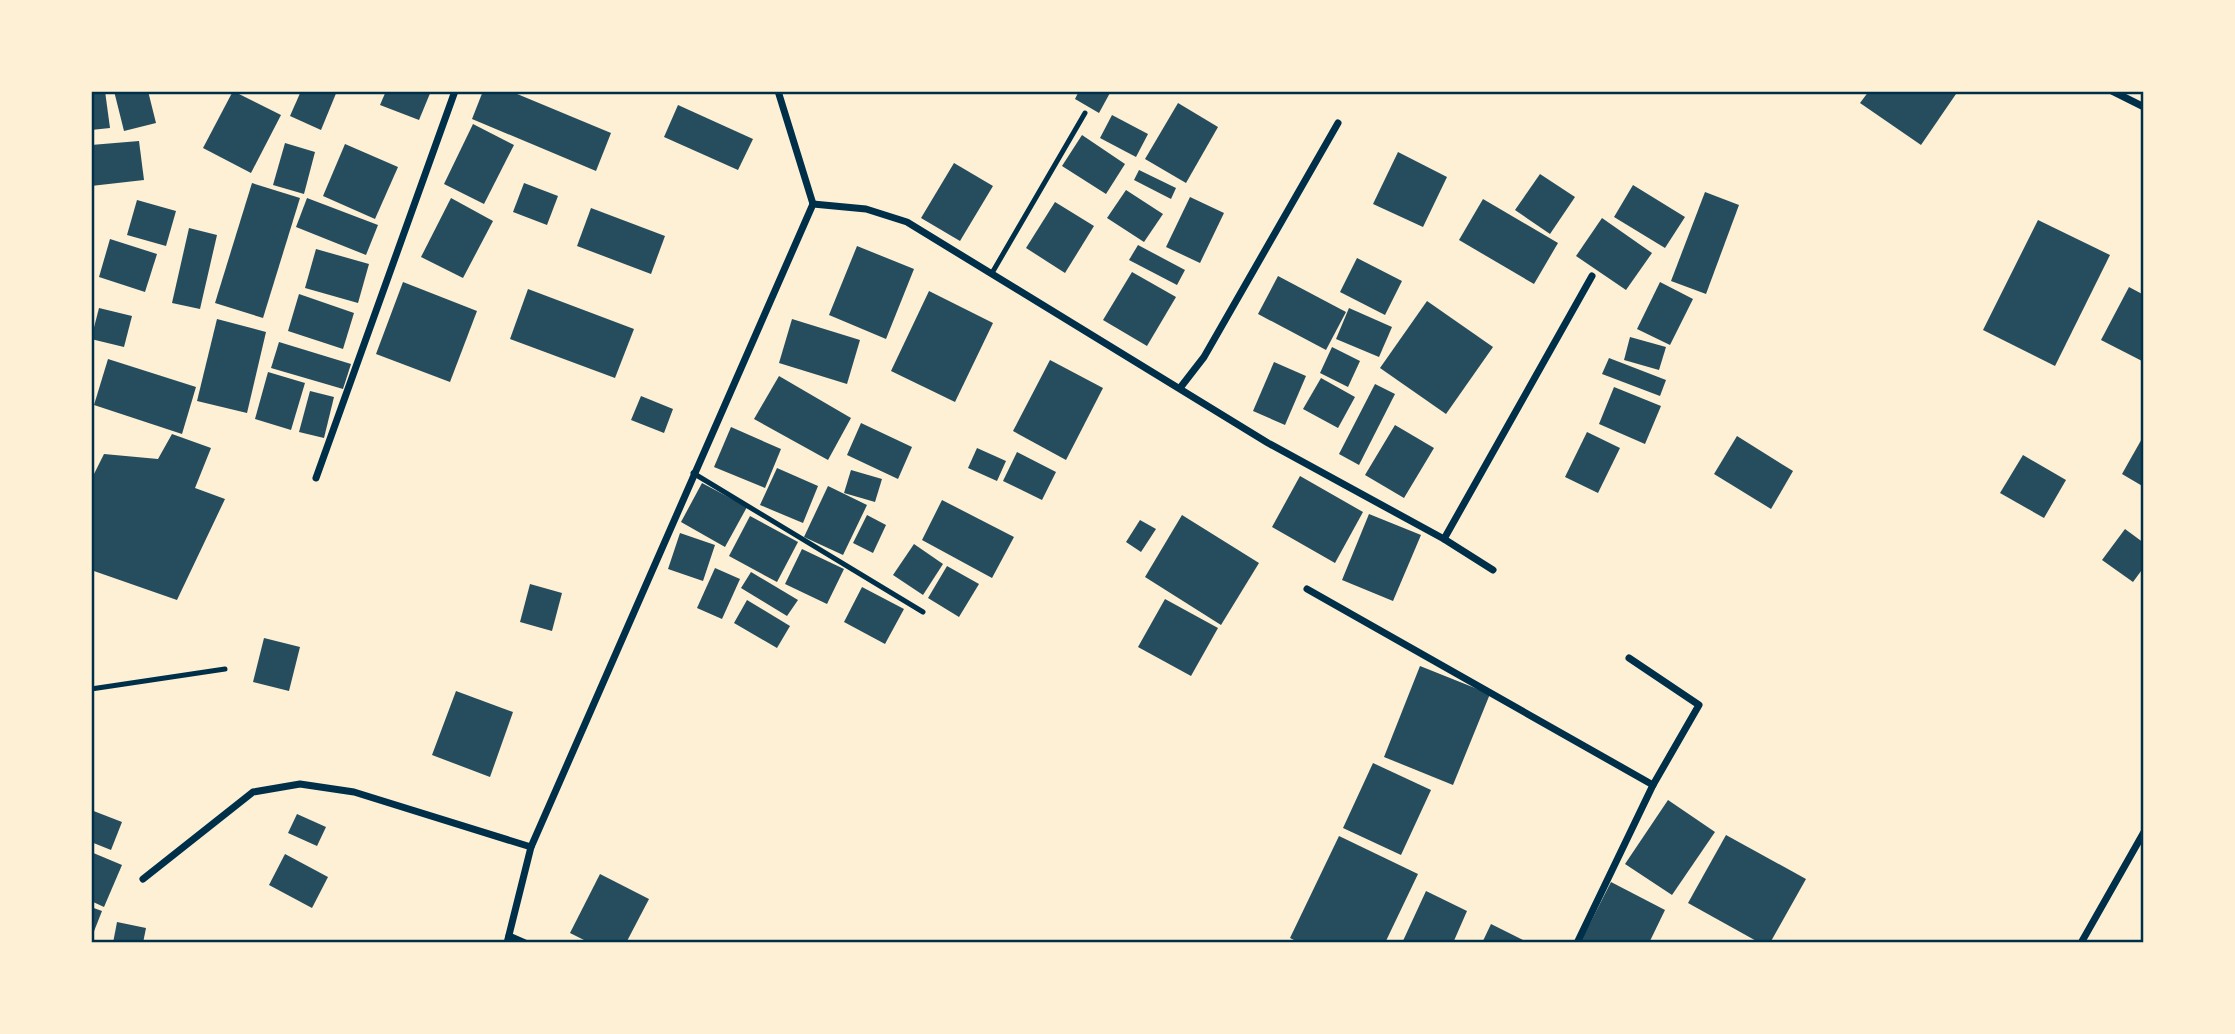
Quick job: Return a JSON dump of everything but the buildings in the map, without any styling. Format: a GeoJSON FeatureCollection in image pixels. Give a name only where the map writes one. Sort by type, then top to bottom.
{"type":"FeatureCollection","features":[{"type":"Feature","properties":{"kind":"street"},"geometry":{"type":"LineString","coordinates":[[316,478],[455,91]]}},
{"type":"Feature","properties":{"kind":"street"},"geometry":{"type":"LineString","coordinates":[[525,943],[508,940],[531,847],[813,204],[778,91]]}},
{"type":"Feature","properties":{"kind":"street"},"geometry":{"type":"LineString","coordinates":[[2112,91],[2144,107]]}},
{"type":"Feature","properties":{"kind":"street"},"geometry":{"type":"LineString","coordinates":[[1181,388],[1204,357],[1338,123]]}},
{"type":"Feature","properties":{"kind":"street"},"geometry":{"type":"LineString","coordinates":[[813,204],[866,209],[907,222],[1268,443],[1444,539],[1493,569]]}},
{"type":"Feature","properties":{"kind":"street"},"geometry":{"type":"LineString","coordinates":[[1444,539],[1592,276]]}},
{"type":"Feature","properties":{"kind":"street"},"geometry":{"type":"LineString","coordinates":[[1307,590],[1653,785]]}},
{"type":"Feature","properties":{"kind":"street"},"geometry":{"type":"LineString","coordinates":[[1577,943],[1653,785],[1699,705],[1629,658]]}},
{"type":"Feature","properties":{"kind":"street"},"geometry":{"type":"LineString","coordinates":[[143,879],[253,792],[300,784],[354,792],[531,847]]}},
{"type":"Feature","properties":{"kind":"street"},"geometry":{"type":"LineString","coordinates":[[2081,943],[2144,832]]}},
{"type":"Feature","properties":{"kind":"lane"},"geometry":{"type":"LineString","coordinates":[[992,273],[1086,113]]}},
{"type":"Feature","properties":{"kind":"lane"},"geometry":{"type":"LineString","coordinates":[[693,473],[923,612]]}},
{"type":"Feature","properties":{"kind":"lane"},"geometry":{"type":"LineString","coordinates":[[91,689],[225,668]]}}]}
